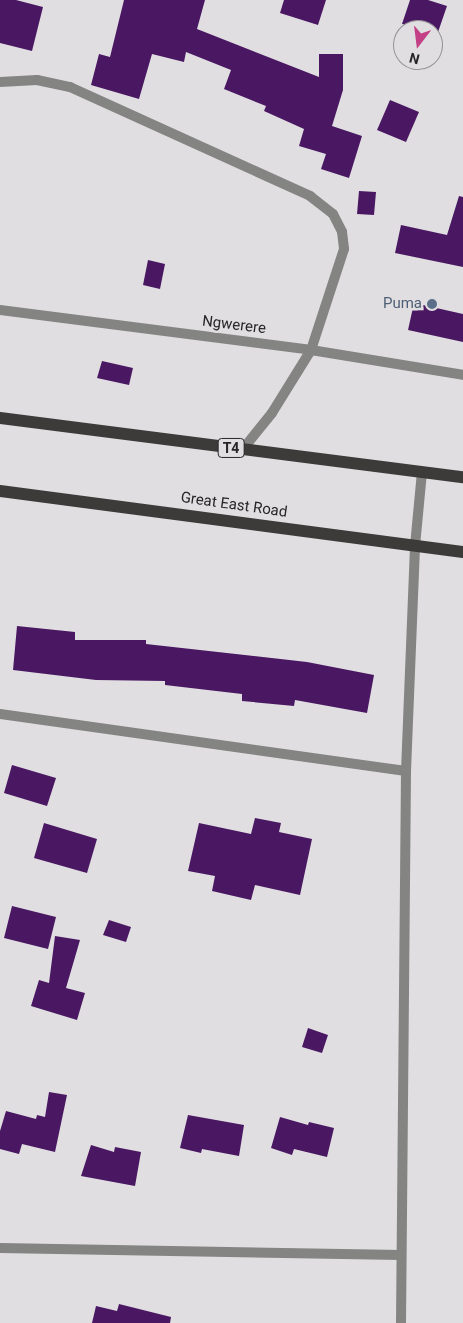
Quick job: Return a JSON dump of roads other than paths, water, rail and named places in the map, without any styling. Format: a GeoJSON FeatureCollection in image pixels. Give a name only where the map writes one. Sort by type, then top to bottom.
{"type":"FeatureCollection","features":[{"type":"Feature","properties":{"kind":"main road","name":"T4"},"geometry":{"type":"LineString","coordinates":[[0,418],[463,477]]}},
{"type":"Feature","properties":{"kind":"main road","name":"Great East Road"},"geometry":{"type":"LineString","coordinates":[[0,491],[463,552]]}},
{"type":"Feature","properties":{"kind":"street"},"geometry":{"type":"LineString","coordinates":[[0,82],[37,80],[70,87],[310,196],[333,214],[342,232],[344,249],[311,350],[267,420],[243,449]]}},
{"type":"Feature","properties":{"kind":"street","name":"Ngwerere"},"geometry":{"type":"LineString","coordinates":[[0,310],[311,350],[463,375]]}},
{"type":"Feature","properties":{"kind":"street"},"geometry":{"type":"LineString","coordinates":[[401,1323],[406,771],[415,546],[422,472]]}},
{"type":"Feature","properties":{"kind":"street"},"geometry":{"type":"LineString","coordinates":[[0,714],[406,771]]}},
{"type":"Feature","properties":{"kind":"street"},"geometry":{"type":"LineString","coordinates":[[0,1248],[401,1255]]}},
{"type":"Feature","properties":{"kind":"place","name":"Puma"},"geometry":{"type":"Point","coordinates":[432,304]}}]}
